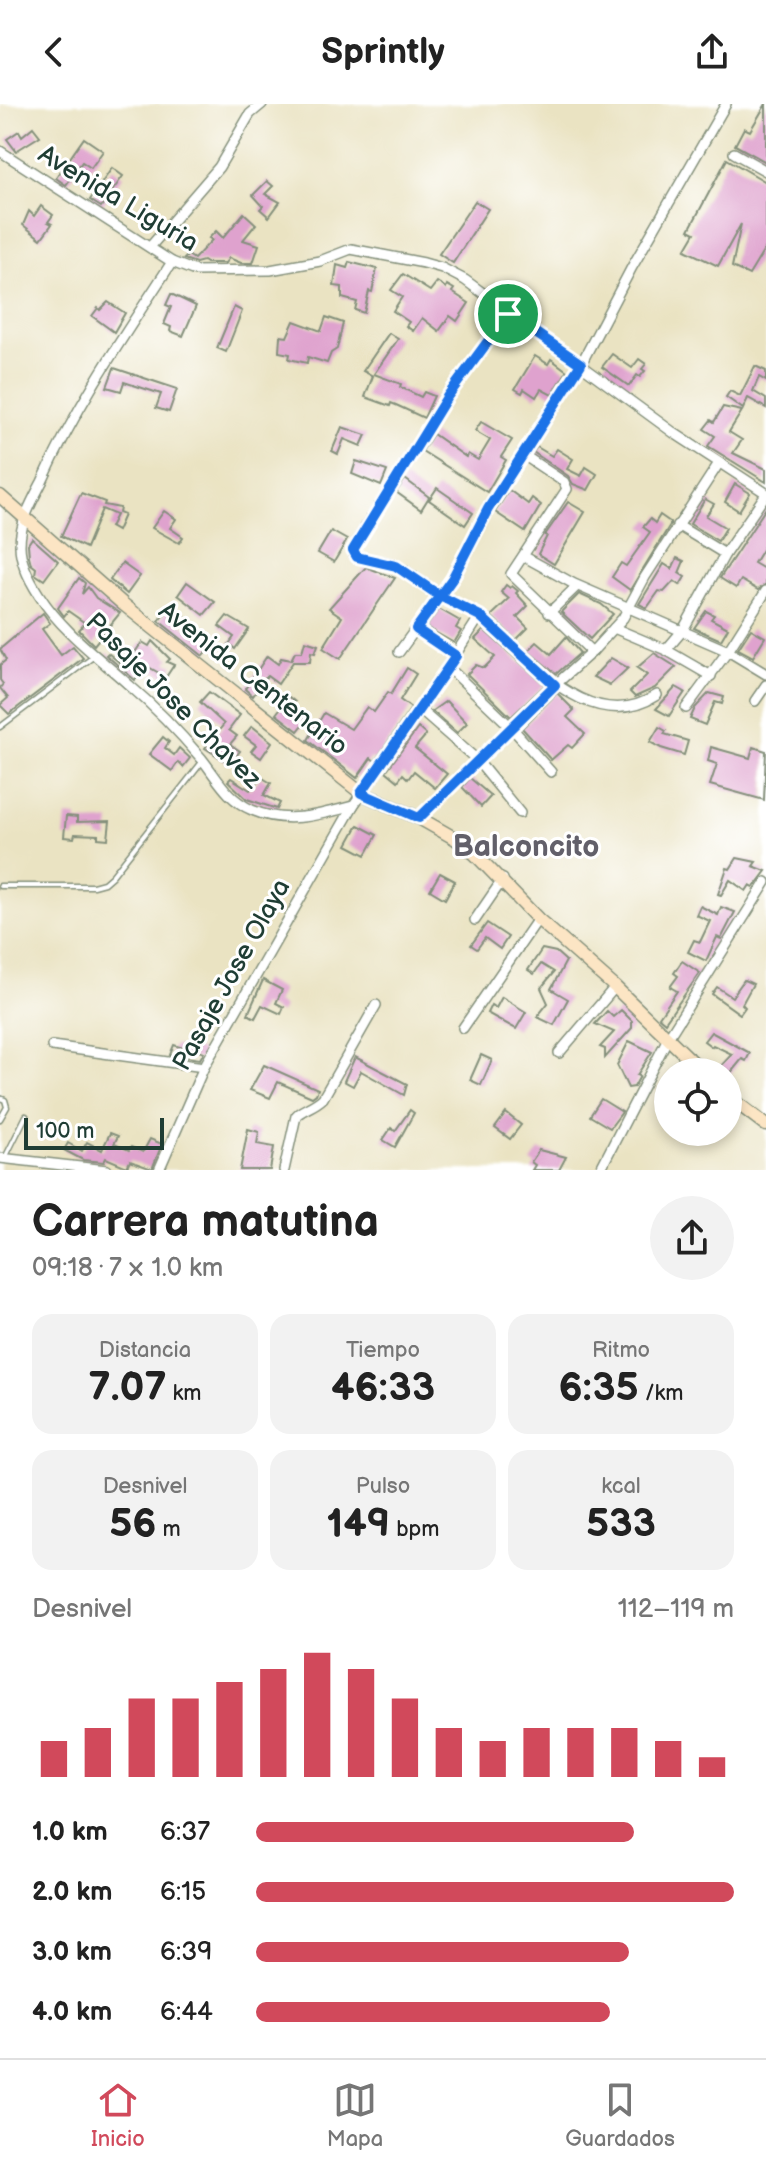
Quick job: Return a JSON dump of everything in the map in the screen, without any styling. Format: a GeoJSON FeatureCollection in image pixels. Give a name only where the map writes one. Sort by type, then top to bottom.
{"type":"FeatureCollection","features":[{"type":"Feature","properties":{"kind":"main road","name":"Avenida Centenario"},"geometry":{"type":"LineString","coordinates":[[0,496],[123,604],[361,793],[419,818],[456,839],[503,879],[538,919],[689,1058]]}},
{"type":"Feature","properties":{"kind":"main road"},"geometry":{"type":"LineString","coordinates":[[742,1107],[766,1125]]}},
{"type":"Feature","properties":{"kind":"street"},"geometry":{"type":"LineString","coordinates":[[150,247],[219,167],[250,114],[262,104]]}},
{"type":"Feature","properties":{"kind":"street"},"geometry":{"type":"LineString","coordinates":[[399,652],[440,596],[488,509],[581,364],[632,267],[726,104]]}},
{"type":"Feature","properties":{"kind":"street","name":"Avenida Liguria"},"geometry":{"type":"LineString","coordinates":[[0,151],[172,262],[195,271],[270,270],[320,261],[351,249],[442,268],[465,280],[508,314],[766,493]]}},
{"type":"Feature","properties":{"kind":"street"},"geometry":{"type":"LineString","coordinates":[[734,153],[766,171]]}},
{"type":"Feature","properties":{"kind":"street"},"geometry":{"type":"LineString","coordinates":[[25,517],[64,433],[172,262]]}},
{"type":"Feature","properties":{"kind":"street"},"geometry":{"type":"LineString","coordinates":[[508,314],[447,397],[353,550],[357,557],[396,566],[440,596],[480,616],[555,685],[583,700],[603,706],[642,705],[657,695]]}},
{"type":"Feature","properties":{"kind":"street"},"geometry":{"type":"LineString","coordinates":[[522,454],[567,485],[566,493],[511,574],[592,652]]}},
{"type":"Feature","properties":{"kind":"street"},"geometry":{"type":"LineString","coordinates":[[419,818],[476,759],[614,628],[630,608],[645,577],[719,463]]}},
{"type":"Feature","properties":{"kind":"street"},"geometry":{"type":"LineString","coordinates":[[666,650],[683,630],[725,554],[766,493]]}},
{"type":"Feature","properties":{"kind":"street","name":"Pasaje Jose Chavez"},"geometry":{"type":"LineString","coordinates":[[25,517],[20,545],[23,566],[40,597],[93,657],[130,685],[203,760],[217,783],[232,798],[251,810],[273,817],[296,819],[353,806]]}},
{"type":"Feature","properties":{"kind":"street"},"geometry":{"type":"LineString","coordinates":[[677,525],[725,554]]}},
{"type":"Feature","properties":{"kind":"street"},"geometry":{"type":"LineString","coordinates":[[525,557],[577,586],[728,651],[766,674]]}},
{"type":"Feature","properties":{"kind":"street"},"geometry":{"type":"LineString","coordinates":[[549,613],[577,586]]}},
{"type":"Feature","properties":{"kind":"street"},"geometry":{"type":"LineString","coordinates":[[686,708],[711,676],[766,591]]}},
{"type":"Feature","properties":{"kind":"street"},"geometry":{"type":"LineString","coordinates":[[353,806],[480,616]]}},
{"type":"Feature","properties":{"kind":"street"},"geometry":{"type":"LineString","coordinates":[[614,628],[666,650],[711,676]]}},
{"type":"Feature","properties":{"kind":"street"},"geometry":{"type":"LineString","coordinates":[[416,629],[456,656]]}},
{"type":"Feature","properties":{"kind":"street"},"geometry":{"type":"LineString","coordinates":[[448,667],[511,727],[551,772]]}},
{"type":"Feature","properties":{"kind":"street"},"geometry":{"type":"LineString","coordinates":[[755,701],[766,685]]}},
{"type":"Feature","properties":{"kind":"street"},"geometry":{"type":"LineString","coordinates":[[420,710],[476,759],[520,813]]}},
{"type":"Feature","properties":{"kind":"street","name":"Pasaje Jose Olaya"},"geometry":{"type":"LineString","coordinates":[[159,1170],[204,1067],[353,806]]}},
{"type":"Feature","properties":{"kind":"street"},"geometry":{"type":"LineString","coordinates":[[475,920],[503,879]]}},
{"type":"Feature","properties":{"kind":"street"},"geometry":{"type":"LineString","coordinates":[[600,1170],[668,1038],[766,882]]}},
{"type":"Feature","properties":{"kind":"street"},"geometry":{"type":"LineString","coordinates":[[463,1028],[538,919]]}},
{"type":"Feature","properties":{"kind":"street"},"geometry":{"type":"LineString","coordinates":[[559,1053],[615,987]]}},
{"type":"Feature","properties":{"kind":"street"},"geometry":{"type":"LineString","coordinates":[[284,1170],[296,1116],[323,1098],[376,1005]]}},
{"type":"Feature","properties":{"kind":"street"},"geometry":{"type":"LineString","coordinates":[[52,1046],[204,1067]]}},
{"type":"Feature","properties":{"kind":"street"},"geometry":{"type":"LineString","coordinates":[[2,1158],[31,1165],[106,1170]]}},
{"type":"Feature","properties":{"kind":"lane"},"geometry":{"type":"LineString","coordinates":[[0,727],[93,657]]}},
{"type":"Feature","properties":{"kind":"lane"},"geometry":{"type":"LineString","coordinates":[[0,886],[93,886],[104,883],[203,760]]}},
{"type":"Feature","properties":{"kind":"lane"},"geometry":{"type":"LineString","coordinates":[[0,1098],[5,1100],[7,1112],[0,1119]]}},
{"type":"Feature","properties":{"kind":"lane"},"geometry":{"type":"LineString","coordinates":[[2,1158],[26,1116]]}},
{"type":"Feature","properties":{"kind":"building"},"geometry":{"type":"Polygon","coordinates":[[[766,104],[766,162],[735,145],[744,128],[750,131],[766,104]]]}},
{"type":"Feature","properties":{"kind":"building"},"geometry":{"type":"Polygon","coordinates":[[[33,127],[40,136],[16,151],[7,139],[19,131],[22,136],[33,127]]]}},
{"type":"Feature","properties":{"kind":"building"},"geometry":{"type":"Polygon","coordinates":[[[84,138],[103,151],[91,168],[82,162],[66,185],[56,178],[84,138]]]}},
{"type":"Feature","properties":{"kind":"building"},"geometry":{"type":"Polygon","coordinates":[[[727,159],[766,182],[766,247],[749,275],[732,267],[741,224],[718,266],[685,250],[695,233],[689,230],[727,159]]]}},
{"type":"Feature","properties":{"kind":"building"},"geometry":{"type":"Polygon","coordinates":[[[112,168],[123,176],[101,207],[90,200],[112,168]]]}},
{"type":"Feature","properties":{"kind":"building"},"geometry":{"type":"Polygon","coordinates":[[[267,181],[273,186],[265,194],[280,202],[269,217],[260,209],[263,206],[253,195],[267,181]]]}},
{"type":"Feature","properties":{"kind":"building"},"geometry":{"type":"Polygon","coordinates":[[[475,201],[488,209],[453,263],[439,254],[475,201]]]}},
{"type":"Feature","properties":{"kind":"building"},"geometry":{"type":"Polygon","coordinates":[[[41,206],[53,215],[48,222],[52,224],[41,239],[23,225],[29,211],[34,216],[41,206]]]}},
{"type":"Feature","properties":{"kind":"building"},"geometry":{"type":"Polygon","coordinates":[[[244,213],[256,224],[243,240],[259,245],[253,263],[241,263],[229,258],[225,263],[196,263],[184,259],[188,255],[194,259],[212,240],[209,238],[216,231],[223,238],[244,213]]]}},
{"type":"Feature","properties":{"kind":"building"},"geometry":{"type":"Polygon","coordinates":[[[349,262],[377,269],[364,313],[355,310],[357,302],[342,298],[342,287],[334,286],[337,265],[347,268],[349,262]]]}},
{"type":"Feature","properties":{"kind":"building"},"geometry":{"type":"Polygon","coordinates":[[[403,274],[430,291],[437,282],[446,288],[447,285],[469,303],[457,321],[450,316],[439,331],[422,318],[413,331],[406,326],[409,322],[393,311],[402,297],[391,290],[403,274]]]}},
{"type":"Feature","properties":{"kind":"building"},"geometry":{"type":"Polygon","coordinates":[[[171,294],[196,306],[183,336],[170,331],[171,327],[164,324],[171,307],[166,305],[171,294]]]}},
{"type":"Feature","properties":{"kind":"building"},"geometry":{"type":"Polygon","coordinates":[[[108,302],[125,313],[114,332],[92,316],[108,302]]]}},
{"type":"Feature","properties":{"kind":"building"},"geometry":{"type":"Polygon","coordinates":[[[234,307],[242,311],[226,352],[217,348],[234,307]]]}},
{"type":"Feature","properties":{"kind":"building"},"geometry":{"type":"Polygon","coordinates":[[[326,317],[343,323],[337,349],[331,353],[327,363],[308,357],[307,363],[289,359],[290,354],[279,352],[280,336],[287,337],[294,321],[321,331],[326,317]]]}},
{"type":"Feature","properties":{"kind":"building"},"geometry":{"type":"Polygon","coordinates":[[[389,333],[398,339],[374,374],[401,384],[400,387],[421,397],[424,392],[434,396],[424,418],[391,403],[390,406],[365,397],[373,376],[363,371],[389,333]]]}},
{"type":"Feature","properties":{"kind":"building"},"geometry":{"type":"Polygon","coordinates":[[[612,354],[632,368],[639,359],[646,364],[642,369],[645,371],[640,377],[637,375],[629,386],[602,367],[612,354]]]}},
{"type":"Feature","properties":{"kind":"building"},"geometry":{"type":"Polygon","coordinates":[[[535,356],[548,364],[551,359],[567,371],[552,395],[541,389],[536,397],[524,389],[522,393],[515,389],[535,356]]]}},
{"type":"Feature","properties":{"kind":"building"},"geometry":{"type":"Polygon","coordinates":[[[755,366],[766,371],[766,381],[759,377],[753,391],[766,399],[766,408],[748,398],[743,409],[726,397],[730,391],[740,396],[755,366]]]}},
{"type":"Feature","properties":{"kind":"building"},"geometry":{"type":"Polygon","coordinates":[[[114,368],[177,389],[169,412],[156,408],[161,394],[124,382],[121,391],[107,387],[114,368]]]}},
{"type":"Feature","properties":{"kind":"building"},"geometry":{"type":"Polygon","coordinates":[[[723,407],[742,411],[729,432],[742,440],[733,453],[766,469],[766,482],[708,446],[715,436],[704,429],[711,420],[714,422],[723,407]]]}},
{"type":"Feature","properties":{"kind":"building"},"geometry":{"type":"Polygon","coordinates":[[[481,422],[512,440],[501,457],[506,460],[487,492],[422,451],[433,434],[466,457],[468,454],[478,460],[490,440],[475,431],[481,422]]]}},
{"type":"Feature","properties":{"kind":"building"},"geometry":{"type":"Polygon","coordinates":[[[342,427],[366,435],[361,446],[344,439],[338,454],[332,451],[342,427]]]}},
{"type":"Feature","properties":{"kind":"building"},"geometry":{"type":"Polygon","coordinates":[[[537,447],[552,456],[557,449],[573,459],[567,469],[581,476],[586,467],[597,474],[588,490],[573,484],[568,476],[533,452],[537,447]]]}},
{"type":"Feature","properties":{"kind":"building"},"geometry":{"type":"Polygon","coordinates":[[[356,461],[387,471],[381,486],[352,474],[356,461]]]}},
{"type":"Feature","properties":{"kind":"building"},"geometry":{"type":"Polygon","coordinates":[[[405,479],[429,497],[421,510],[396,492],[405,479]]]}},
{"type":"Feature","properties":{"kind":"building"},"geometry":{"type":"Polygon","coordinates":[[[735,484],[750,493],[739,511],[725,502],[735,484]]]}},
{"type":"Feature","properties":{"kind":"building"},"geometry":{"type":"Polygon","coordinates":[[[437,488],[473,513],[465,525],[429,500],[437,488]]]}},
{"type":"Feature","properties":{"kind":"building"},"geometry":{"type":"Polygon","coordinates":[[[509,490],[528,504],[532,498],[541,505],[525,532],[495,512],[509,490]]]}},
{"type":"Feature","properties":{"kind":"building"},"geometry":{"type":"Polygon","coordinates":[[[81,493],[105,502],[104,505],[120,508],[119,513],[124,515],[117,531],[110,527],[116,515],[102,509],[86,548],[61,536],[81,493]]]}},
{"type":"Feature","properties":{"kind":"building"},"geometry":{"type":"Polygon","coordinates":[[[705,499],[714,504],[706,516],[726,528],[718,541],[690,524],[705,499]]]}},
{"type":"Feature","properties":{"kind":"building"},"geometry":{"type":"Polygon","coordinates":[[[568,502],[585,512],[554,564],[538,554],[545,535],[568,502]]]}},
{"type":"Feature","properties":{"kind":"building"},"geometry":{"type":"Polygon","coordinates":[[[766,508],[766,543],[754,563],[766,570],[766,584],[758,590],[741,580],[736,588],[720,578],[766,508]]]}},
{"type":"Feature","properties":{"kind":"building"},"geometry":{"type":"Polygon","coordinates":[[[164,511],[176,519],[170,528],[183,537],[179,543],[152,528],[164,511]]]}},
{"type":"Feature","properties":{"kind":"building"},"geometry":{"type":"Polygon","coordinates":[[[660,515],[670,525],[630,590],[612,577],[621,563],[626,566],[650,532],[643,527],[650,519],[655,523],[660,515]]]}},
{"type":"Feature","properties":{"kind":"building"},"geometry":{"type":"Polygon","coordinates":[[[331,531],[347,540],[334,562],[318,553],[331,531]]]}},
{"type":"Feature","properties":{"kind":"building"},"geometry":{"type":"Polygon","coordinates":[[[32,538],[58,561],[44,580],[35,574],[36,568],[31,564],[28,544],[32,538]]]}},
{"type":"Feature","properties":{"kind":"building"},"geometry":{"type":"Polygon","coordinates":[[[677,558],[684,561],[679,573],[685,577],[680,585],[674,581],[664,592],[659,591],[647,608],[639,604],[664,564],[672,569],[677,558]]]}},
{"type":"Feature","properties":{"kind":"building"},"geometry":{"type":"Polygon","coordinates":[[[122,563],[140,576],[127,594],[110,580],[122,563]]]}},
{"type":"Feature","properties":{"kind":"building"},"geometry":{"type":"Polygon","coordinates":[[[366,567],[395,578],[340,659],[323,648],[342,617],[329,608],[366,567]]]}},
{"type":"Feature","properties":{"kind":"building"},"geometry":{"type":"Polygon","coordinates":[[[79,578],[85,583],[82,594],[88,587],[96,598],[120,613],[94,645],[79,630],[85,623],[68,611],[64,616],[58,608],[79,578]]]}},
{"type":"Feature","properties":{"kind":"building"},"geometry":{"type":"Polygon","coordinates":[[[187,582],[215,602],[204,615],[178,595],[187,582]]]}},
{"type":"Feature","properties":{"kind":"building"},"geometry":{"type":"Polygon","coordinates":[[[506,585],[518,591],[516,593],[528,606],[517,617],[528,628],[516,640],[491,616],[509,599],[501,592],[506,585]]]}},
{"type":"Feature","properties":{"kind":"building"},"geometry":{"type":"Polygon","coordinates":[[[579,594],[601,604],[613,614],[590,639],[561,612],[579,594]]]}},
{"type":"Feature","properties":{"kind":"building"},"geometry":{"type":"Polygon","coordinates":[[[171,605],[185,616],[180,623],[193,632],[196,628],[216,642],[203,656],[159,621],[171,605]]]}},
{"type":"Feature","properties":{"kind":"building"},"geometry":{"type":"Polygon","coordinates":[[[439,609],[460,621],[456,628],[461,631],[454,643],[426,627],[439,609]]]}},
{"type":"Feature","properties":{"kind":"building"},"geometry":{"type":"Polygon","coordinates":[[[706,611],[714,615],[711,619],[728,628],[721,640],[694,628],[706,611]]]}},
{"type":"Feature","properties":{"kind":"building"},"geometry":{"type":"Polygon","coordinates":[[[43,613],[50,623],[42,629],[61,655],[73,646],[83,658],[9,714],[0,705],[8,698],[0,688],[3,684],[0,665],[6,660],[0,649],[43,613]]]}},
{"type":"Feature","properties":{"kind":"building"},"geometry":{"type":"Polygon","coordinates":[[[227,616],[249,629],[235,649],[229,644],[234,637],[219,626],[227,616]]]}},
{"type":"Feature","properties":{"kind":"building"},"geometry":{"type":"Polygon","coordinates":[[[751,629],[765,637],[753,657],[738,649],[751,629]]]}},
{"type":"Feature","properties":{"kind":"building"},"geometry":{"type":"Polygon","coordinates":[[[484,630],[545,685],[511,717],[467,674],[476,665],[484,668],[495,657],[475,639],[484,630]]]}},
{"type":"Feature","properties":{"kind":"building"},"geometry":{"type":"Polygon","coordinates":[[[566,637],[580,653],[556,674],[528,651],[537,642],[551,654],[566,637]]]}},
{"type":"Feature","properties":{"kind":"building"},"geometry":{"type":"Polygon","coordinates":[[[152,641],[170,659],[167,662],[174,665],[166,677],[145,665],[135,680],[106,655],[108,653],[125,667],[142,642],[149,646],[152,641]]]}},
{"type":"Feature","properties":{"kind":"building"},"geometry":{"type":"Polygon","coordinates":[[[305,641],[318,645],[315,653],[311,652],[310,662],[293,662],[278,684],[267,676],[253,696],[245,689],[267,656],[278,664],[281,658],[291,660],[295,652],[302,652],[305,641]]]}},
{"type":"Feature","properties":{"kind":"building"},"geometry":{"type":"Polygon","coordinates":[[[654,653],[676,667],[655,688],[635,697],[630,692],[647,675],[637,668],[654,653]]]}},
{"type":"Feature","properties":{"kind":"building"},"geometry":{"type":"Polygon","coordinates":[[[611,658],[628,668],[610,685],[593,677],[611,658]]]}},
{"type":"Feature","properties":{"kind":"building"},"geometry":{"type":"Polygon","coordinates":[[[407,668],[416,674],[400,700],[411,708],[375,761],[371,758],[357,778],[308,740],[324,713],[351,729],[367,707],[374,712],[388,692],[391,694],[407,668]]]}},
{"type":"Feature","properties":{"kind":"building"},"geometry":{"type":"Polygon","coordinates":[[[676,687],[685,692],[669,716],[656,709],[676,687]]]}},
{"type":"Feature","properties":{"kind":"building"},"geometry":{"type":"Polygon","coordinates":[[[209,692],[240,715],[229,730],[237,736],[230,744],[240,751],[230,764],[205,748],[224,724],[200,702],[209,692]]]}},
{"type":"Feature","properties":{"kind":"building"},"geometry":{"type":"Polygon","coordinates":[[[557,693],[574,710],[567,717],[585,734],[572,748],[568,745],[551,760],[522,728],[557,693]]]}},
{"type":"Feature","properties":{"kind":"building"},"geometry":{"type":"Polygon","coordinates":[[[709,693],[724,697],[722,704],[715,702],[705,725],[690,719],[695,708],[709,693]]]}},
{"type":"Feature","properties":{"kind":"building"},"geometry":{"type":"Polygon","coordinates":[[[289,697],[295,702],[290,708],[306,721],[298,731],[276,714],[289,697]]]}},
{"type":"Feature","properties":{"kind":"building"},"geometry":{"type":"Polygon","coordinates":[[[446,701],[467,723],[457,733],[432,711],[446,701]]]}},
{"type":"Feature","properties":{"kind":"building"},"geometry":{"type":"Polygon","coordinates":[[[252,726],[272,742],[261,758],[251,751],[256,745],[244,736],[252,726]]]}},
{"type":"Feature","properties":{"kind":"building"},"geometry":{"type":"Polygon","coordinates":[[[659,727],[666,731],[664,734],[688,741],[684,755],[650,742],[659,727]]]}},
{"type":"Feature","properties":{"kind":"building"},"geometry":{"type":"Polygon","coordinates":[[[418,728],[426,735],[415,748],[447,774],[435,788],[414,771],[408,779],[403,774],[398,781],[386,771],[418,728]]]}},
{"type":"Feature","properties":{"kind":"building"},"geometry":{"type":"Polygon","coordinates":[[[163,737],[169,742],[165,748],[174,755],[179,748],[190,758],[183,767],[178,762],[172,771],[149,754],[163,737]]]}},
{"type":"Feature","properties":{"kind":"building"},"geometry":{"type":"Polygon","coordinates":[[[711,747],[750,758],[753,747],[766,751],[764,800],[710,785],[717,764],[708,761],[711,747]]]}},
{"type":"Feature","properties":{"kind":"building"},"geometry":{"type":"Polygon","coordinates":[[[261,777],[271,783],[264,795],[280,803],[277,809],[247,799],[228,781],[231,778],[250,790],[261,777]]]}},
{"type":"Feature","properties":{"kind":"building"},"geometry":{"type":"Polygon","coordinates":[[[470,778],[491,796],[481,807],[462,787],[470,778]]]}},
{"type":"Feature","properties":{"kind":"building"},"geometry":{"type":"Polygon","coordinates":[[[66,816],[77,817],[77,822],[110,821],[108,839],[98,838],[98,835],[64,837],[66,816]]]}},
{"type":"Feature","properties":{"kind":"building"},"geometry":{"type":"Polygon","coordinates":[[[358,825],[377,835],[366,855],[347,845],[358,825]]]}},
{"type":"Feature","properties":{"kind":"building"},"geometry":{"type":"Polygon","coordinates":[[[737,858],[756,862],[753,866],[766,871],[754,887],[750,885],[746,891],[730,880],[721,895],[718,894],[727,868],[730,869],[737,858]]]}},
{"type":"Feature","properties":{"kind":"building"},"geometry":{"type":"Polygon","coordinates":[[[440,873],[455,881],[445,899],[430,890],[440,873]]]}},
{"type":"Feature","properties":{"kind":"building"},"geometry":{"type":"Polygon","coordinates":[[[700,906],[718,915],[721,907],[735,912],[721,939],[717,937],[706,961],[688,952],[694,940],[700,942],[710,921],[696,915],[700,906]]]}},
{"type":"Feature","properties":{"kind":"building"},"geometry":{"type":"Polygon","coordinates":[[[487,923],[508,937],[500,949],[485,938],[477,949],[471,945],[487,923]]]}},
{"type":"Feature","properties":{"kind":"building"},"geometry":{"type":"Polygon","coordinates":[[[542,949],[556,952],[566,961],[551,989],[568,999],[554,1025],[537,1017],[548,1003],[541,988],[554,972],[541,964],[534,974],[528,970],[542,949]]]}},
{"type":"Feature","properties":{"kind":"building"},"geometry":{"type":"Polygon","coordinates":[[[682,961],[700,973],[665,1022],[659,1017],[677,991],[670,987],[678,976],[674,973],[682,961]]]}},
{"type":"Feature","properties":{"kind":"building"},"geometry":{"type":"Polygon","coordinates":[[[263,980],[282,990],[276,1003],[284,1007],[281,1014],[262,1005],[255,1018],[248,1014],[263,980]]]}},
{"type":"Feature","properties":{"kind":"building"},"geometry":{"type":"Polygon","coordinates":[[[744,980],[753,984],[740,1014],[712,994],[717,987],[732,997],[744,980]]]}},
{"type":"Feature","properties":{"kind":"building"},"geometry":{"type":"Polygon","coordinates":[[[502,997],[526,1012],[516,1029],[487,1013],[491,1005],[496,1008],[502,997]]]}},
{"type":"Feature","properties":{"kind":"building"},"geometry":{"type":"Polygon","coordinates":[[[621,1010],[632,1021],[632,1028],[605,1058],[605,1049],[600,1047],[614,1032],[595,1024],[607,1011],[613,1017],[621,1010]]]}},
{"type":"Feature","properties":{"kind":"building"},"geometry":{"type":"Polygon","coordinates":[[[711,1032],[750,1053],[746,1061],[728,1058],[732,1054],[704,1041],[711,1032]]]}},
{"type":"Feature","properties":{"kind":"building"},"geometry":{"type":"Polygon","coordinates":[[[191,1039],[197,1042],[194,1048],[204,1052],[200,1059],[170,1055],[174,1045],[186,1049],[191,1039]]]}},
{"type":"Feature","properties":{"kind":"building"},"geometry":{"type":"Polygon","coordinates":[[[629,1041],[652,1052],[637,1075],[640,1076],[634,1087],[628,1088],[617,1065],[629,1041]]]}},
{"type":"Feature","properties":{"kind":"building"},"geometry":{"type":"Polygon","coordinates":[[[481,1055],[492,1060],[481,1085],[470,1080],[481,1055]]]}},
{"type":"Feature","properties":{"kind":"building"},"geometry":{"type":"Polygon","coordinates":[[[355,1057],[407,1084],[404,1095],[361,1071],[353,1086],[344,1081],[355,1057]]]}},
{"type":"Feature","properties":{"kind":"building"},"geometry":{"type":"Polygon","coordinates":[[[264,1065],[318,1089],[316,1094],[312,1097],[278,1082],[270,1098],[250,1090],[264,1065]]]}},
{"type":"Feature","properties":{"kind":"building"},"geometry":{"type":"Polygon","coordinates":[[[601,1099],[622,1112],[610,1128],[590,1116],[601,1099]]]}},
{"type":"Feature","properties":{"kind":"building"},"geometry":{"type":"Polygon","coordinates":[[[410,1110],[414,1113],[395,1147],[383,1140],[391,1128],[395,1131],[410,1110]]]}},
{"type":"Feature","properties":{"kind":"building"},"geometry":{"type":"Polygon","coordinates":[[[506,1113],[521,1125],[510,1139],[495,1128],[506,1113]]]}},
{"type":"Feature","properties":{"kind":"building"},"geometry":{"type":"Polygon","coordinates":[[[248,1129],[259,1132],[257,1144],[274,1147],[270,1170],[240,1170],[248,1129]]]}},
{"type":"Feature","properties":{"kind":"building"},"geometry":{"type":"Polygon","coordinates":[[[110,1133],[118,1136],[114,1144],[129,1150],[131,1147],[143,1152],[150,1139],[162,1144],[152,1169],[130,1161],[127,1167],[106,1158],[104,1162],[83,1160],[64,1150],[68,1143],[82,1151],[87,1142],[102,1150],[110,1133]]]}},
{"type":"Feature","properties":{"kind":"building"},"geometry":{"type":"Polygon","coordinates":[[[539,1150],[566,1157],[559,1170],[532,1170],[535,1165],[531,1162],[539,1150]]]}},
{"type":"Feature","properties":{"kind":"district","name":"Balconcito"},"geometry":{"type":"Point","coordinates":[526,847]}},
{"type":"Feature","properties":{"kind":"route"},"geometry":{"type":"LineString","coordinates":[[508,314],[447,397],[353,550],[357,557],[396,566],[440,596],[480,616],[555,685],[419,818],[361,793],[456,656],[416,629],[440,596],[452,579],[488,509],[581,364],[508,314]]}}]}
